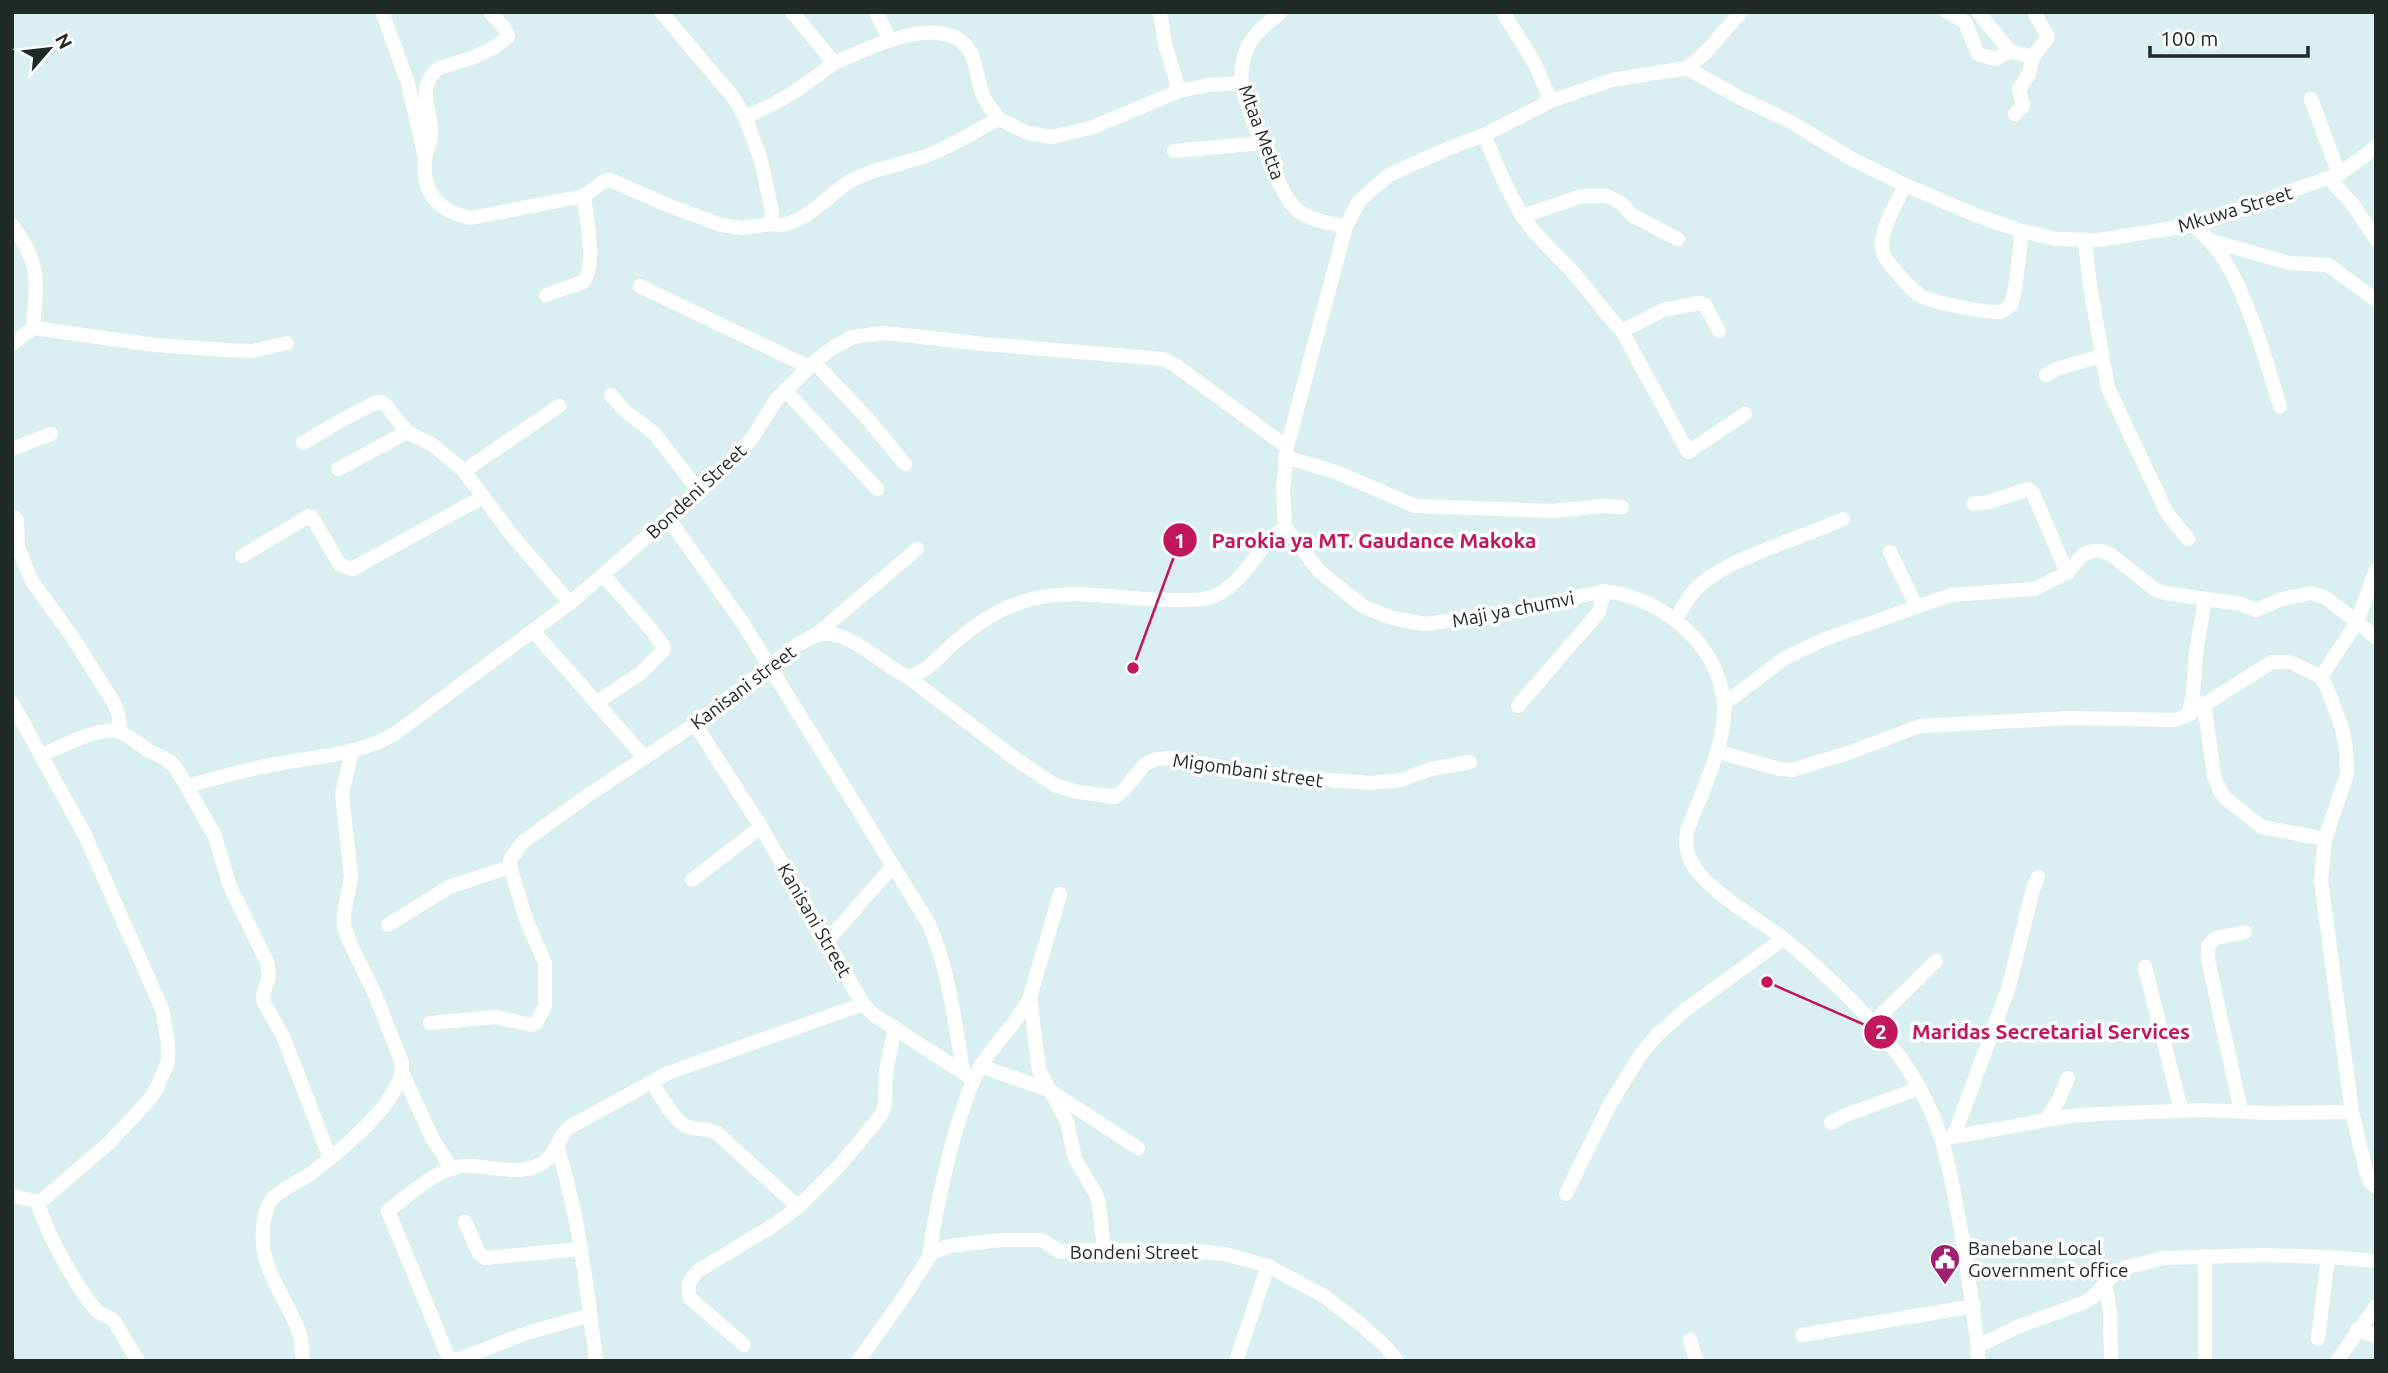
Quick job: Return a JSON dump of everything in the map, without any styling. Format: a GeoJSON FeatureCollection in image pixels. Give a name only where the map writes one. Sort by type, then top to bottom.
{"type":"FeatureCollection","features":[{"type":"Feature","properties":{"kind":"street"},"geometry":{"type":"LineString","coordinates":[[382,12],[408,83],[425,158],[425,180],[430,195],[437,204],[460,216],[471,218],[583,196],[610,180],[721,225],[742,228],[785,225],[801,218],[851,181],[890,165],[927,156],[999,119]]}},
{"type":"Feature","properties":{"kind":"street"},"geometry":{"type":"LineString","coordinates":[[425,158],[431,133],[425,91],[429,80],[439,68],[502,43],[508,36],[490,12]]}},
{"type":"Feature","properties":{"kind":"street"},"geometry":{"type":"LineString","coordinates":[[661,12],[733,97],[745,117],[763,168],[772,212],[771,225]]}},
{"type":"Feature","properties":{"kind":"street"},"geometry":{"type":"LineString","coordinates":[[792,12],[834,63]]}},
{"type":"Feature","properties":{"kind":"street"},"geometry":{"type":"LineString","coordinates":[[876,12],[890,40]]}},
{"type":"Feature","properties":{"kind":"street"},"geometry":{"type":"LineString","coordinates":[[1160,12],[1165,44],[1179,91]]}},
{"type":"Feature","properties":{"kind":"street","name":"Mtaa Metta"},"geometry":{"type":"LineString","coordinates":[[1281,12],[1256,33],[1244,58],[1242,83],[1262,143],[1285,194],[1296,211],[1346,226]]}},
{"type":"Feature","properties":{"kind":"street"},"geometry":{"type":"LineString","coordinates":[[1503,12],[1535,64],[1551,101]]}},
{"type":"Feature","properties":{"kind":"street"},"geometry":{"type":"LineString","coordinates":[[908,677],[928,668],[984,620],[1025,601],[1044,596],[1089,595],[1167,600],[1213,597],[1237,579],[1266,543],[1284,527],[1286,452],[1346,226],[1359,201],[1389,175],[1484,135],[1551,101],[1612,80],[1687,68],[1713,45],[1741,12]]}},
{"type":"Feature","properties":{"kind":"street"},"geometry":{"type":"LineString","coordinates":[[1947,12],[1965,22],[1975,51],[1981,55],[1994,59],[2010,51]]}},
{"type":"Feature","properties":{"kind":"street"},"geometry":{"type":"LineString","coordinates":[[1978,12],[2010,51],[2033,57]]}},
{"type":"Feature","properties":{"kind":"street"},"geometry":{"type":"LineString","coordinates":[[2015,114],[2023,106],[2019,89],[2029,74],[2033,57],[2048,37],[2034,12]]}},
{"type":"Feature","properties":{"kind":"street"},"geometry":{"type":"LineString","coordinates":[[745,117],[800,90],[834,63],[890,40],[915,33],[936,33],[962,42],[972,55],[985,101],[999,119],[1028,133],[1052,137],[1091,128],[1179,91],[1208,85],[1242,83]]}},
{"type":"Feature","properties":{"kind":"street","name":"Mkuwa Street"},"geometry":{"type":"LineString","coordinates":[[1687,68],[1738,97],[1791,122],[1852,159],[1905,185],[1978,216],[2022,231],[2057,239],[2085,241],[2194,225],[2334,176],[2376,146]]}},
{"type":"Feature","properties":{"kind":"street"},"geometry":{"type":"LineString","coordinates":[[2311,99],[2334,176],[2376,239]]}},
{"type":"Feature","properties":{"kind":"street"},"geometry":{"type":"LineString","coordinates":[[1484,135],[1522,216],[1541,242],[1571,270],[1622,331],[1688,452],[1745,414]]}},
{"type":"Feature","properties":{"kind":"street"},"geometry":{"type":"LineString","coordinates":[[1174,151],[1262,143]]}},
{"type":"Feature","properties":{"kind":"street"},"geometry":{"type":"LineString","coordinates":[[1905,185],[1890,217],[1882,250],[1887,261],[1905,283],[1922,296],[2001,313],[2011,305],[2022,231]]}},
{"type":"Feature","properties":{"kind":"street"},"geometry":{"type":"LineString","coordinates":[[546,295],[583,282],[587,277],[590,261],[583,196]]}},
{"type":"Feature","properties":{"kind":"street"},"geometry":{"type":"LineString","coordinates":[[1522,216],[1582,196],[1607,196],[1622,203],[1633,216],[1678,239]]}},
{"type":"Feature","properties":{"kind":"street"},"geometry":{"type":"LineString","coordinates":[[12,225],[26,243],[35,265],[33,328]]}},
{"type":"Feature","properties":{"kind":"street"},"geometry":{"type":"LineString","coordinates":[[2194,225],[2222,256],[2239,291],[2280,406]]}},
{"type":"Feature","properties":{"kind":"street"},"geometry":{"type":"LineString","coordinates":[[2209,240],[2289,263],[2328,265],[2376,300]]}},
{"type":"Feature","properties":{"kind":"street"},"geometry":{"type":"LineString","coordinates":[[2085,241],[2108,388],[2167,513],[2188,538]]}},
{"type":"Feature","properties":{"kind":"street"},"geometry":{"type":"LineString","coordinates":[[639,286],[811,365],[867,418],[905,464]]}},
{"type":"Feature","properties":{"kind":"street"},"geometry":{"type":"LineString","coordinates":[[1622,331],[1663,310],[1700,303],[1705,305],[1719,331]]}},
{"type":"Feature","properties":{"kind":"street"},"geometry":{"type":"LineString","coordinates":[[12,344],[33,328],[155,345],[225,350],[254,351],[287,343]]}},
{"type":"Feature","properties":{"kind":"street","name":"Bondeni Street"},"geometry":{"type":"LineString","coordinates":[[187,786],[262,766],[352,750],[375,744],[396,733],[570,603],[603,575],[723,470],[752,438],[785,390],[811,365],[834,347],[853,337],[882,334],[1163,359],[1175,365],[1286,452],[1415,506],[1553,511],[1602,506],[1622,507]]}},
{"type":"Feature","properties":{"kind":"street"},"geometry":{"type":"LineString","coordinates":[[2046,375],[2056,369],[2101,356]]}},
{"type":"Feature","properties":{"kind":"street"},"geometry":{"type":"LineString","coordinates":[[785,390],[877,489]]}},
{"type":"Feature","properties":{"kind":"street"},"geometry":{"type":"LineString","coordinates":[[611,395],[625,411],[654,433],[699,491]]}},
{"type":"Feature","properties":{"kind":"street"},"geometry":{"type":"LineString","coordinates":[[303,443],[340,421],[381,402],[385,404],[407,432],[432,445],[464,471],[570,603]]}},
{"type":"Feature","properties":{"kind":"street"},"geometry":{"type":"LineString","coordinates":[[464,471],[559,406]]}},
{"type":"Feature","properties":{"kind":"street"},"geometry":{"type":"LineString","coordinates":[[338,469],[407,432]]}},
{"type":"Feature","properties":{"kind":"street"},"geometry":{"type":"LineString","coordinates":[[12,449],[51,434]]}},
{"type":"Feature","properties":{"kind":"street"},"geometry":{"type":"LineString","coordinates":[[1973,504],[1989,502],[2028,489],[2033,493],[2067,573]]}},
{"type":"Feature","properties":{"kind":"street"},"geometry":{"type":"LineString","coordinates":[[242,556],[309,516],[340,565],[352,569],[483,497]]}},
{"type":"Feature","properties":{"kind":"street"},"geometry":{"type":"LineString","coordinates":[[12,516],[16,520],[15,548],[31,580],[71,635],[114,703],[121,732]]}},
{"type":"Feature","properties":{"kind":"street"},"geometry":{"type":"LineString","coordinates":[[668,518],[742,622],[929,924],[938,946],[954,1018],[972,1073]]}},
{"type":"Feature","properties":{"kind":"street"},"geometry":{"type":"LineString","coordinates":[[1676,619],[1688,598],[1713,576],[1843,519]]}},
{"type":"Feature","properties":{"kind":"street","name":"Maji ya chumvi"},"geometry":{"type":"LineString","coordinates":[[1284,527],[1320,572],[1364,607],[1392,618],[1425,624],[1499,614],[1604,591],[1616,592],[1654,606],[1676,619],[1698,641],[1714,668],[1724,704],[1718,751],[1687,831],[1689,858],[1706,879],[1783,939],[1836,985],[1872,1024],[1920,1088],[1948,1138],[1953,1188],[1974,1306],[1979,1354]]}},
{"type":"Feature","properties":{"kind":"street"},"geometry":{"type":"LineString","coordinates":[[816,635],[916,548]]}},
{"type":"Feature","properties":{"kind":"street"},"geometry":{"type":"LineString","coordinates":[[1724,704],[1785,658],[1853,628],[1951,595],[2034,589],[2067,573],[2084,554],[2102,551],[2126,565],[2156,590],[2180,597],[2241,604],[2256,610],[2282,599],[2312,593],[2326,598],[2376,638]]}},
{"type":"Feature","properties":{"kind":"street"},"geometry":{"type":"LineString","coordinates":[[1890,552],[1916,606]]}},
{"type":"Feature","properties":{"kind":"street"},"geometry":{"type":"LineString","coordinates":[[2321,677],[2357,622],[2376,570]]}},
{"type":"Feature","properties":{"kind":"street"},"geometry":{"type":"LineString","coordinates":[[597,702],[640,673],[664,647],[603,575]]}},
{"type":"Feature","properties":{"kind":"street"},"geometry":{"type":"LineString","coordinates":[[1518,706],[1599,612],[1604,591]]}},
{"type":"Feature","properties":{"kind":"street"},"geometry":{"type":"LineString","coordinates":[[2188,715],[2205,599]]}},
{"type":"Feature","properties":{"kind":"street"},"geometry":{"type":"LineString","coordinates":[[533,631],[645,758]]}},
{"type":"Feature","properties":{"kind":"street","name":"Kanisani street"},"geometry":{"type":"LineString","coordinates":[[510,867],[510,860],[523,842],[695,724],[797,645],[816,635],[831,633],[847,638],[908,677]]}},
{"type":"Feature","properties":{"kind":"street"},"geometry":{"type":"LineString","coordinates":[[1718,751],[1792,770],[1848,753],[1920,726],[2069,718],[2175,720],[2188,715],[2272,662],[2290,662],[2321,677],[2342,728],[2347,774],[2325,839],[2322,881],[2352,1112],[2366,1171],[2370,1182],[2376,1187]]}},
{"type":"Feature","properties":{"kind":"street","name":"Migombani street"},"geometry":{"type":"LineString","coordinates":[[908,677],[1017,761],[1055,785],[1088,794],[1115,797],[1144,765],[1156,759],[1174,758],[1286,777],[1371,783],[1401,780],[1431,769],[1471,762]]}},
{"type":"Feature","properties":{"kind":"street"},"geometry":{"type":"LineString","coordinates":[[12,703],[85,835],[162,1009],[168,1044],[168,1061],[149,1100],[109,1143],[38,1203]]}},
{"type":"Feature","properties":{"kind":"street"},"geometry":{"type":"LineString","coordinates":[[2204,703],[2214,775],[2226,799],[2262,827],[2325,839]]}},
{"type":"Feature","properties":{"kind":"street","name":"Kanisani Street"},"geometry":{"type":"LineString","coordinates":[[695,724],[761,827],[863,1004],[874,1015],[972,1073],[1049,1090],[1138,1147]]}},
{"type":"Feature","properties":{"kind":"street"},"geometry":{"type":"LineString","coordinates":[[42,755],[95,734],[121,732],[168,760],[187,786],[215,836],[229,884],[267,962],[269,976],[263,996],[264,1003],[283,1036],[330,1158]]}},
{"type":"Feature","properties":{"kind":"street"},"geometry":{"type":"LineString","coordinates":[[352,750],[342,794],[351,877],[344,926],[402,1063],[403,1074],[432,1138],[452,1169]]}},
{"type":"Feature","properties":{"kind":"street"},"geometry":{"type":"LineString","coordinates":[[692,880],[761,827]]}},
{"type":"Feature","properties":{"kind":"street"},"geometry":{"type":"LineString","coordinates":[[828,940],[893,866]]}},
{"type":"Feature","properties":{"kind":"street"},"geometry":{"type":"LineString","coordinates":[[388,925],[449,887],[510,867],[527,922],[545,963],[544,1010],[536,1023],[531,1025],[495,1017],[430,1023]]}},
{"type":"Feature","properties":{"kind":"street"},"geometry":{"type":"LineString","coordinates":[[1948,1138],[2009,986],[2038,877]]}},
{"type":"Feature","properties":{"kind":"street"},"geometry":{"type":"LineString","coordinates":[[858,1361],[901,1301],[929,1255],[949,1153],[972,1073],[1023,1013],[1060,894]]}},
{"type":"Feature","properties":{"kind":"street"},"geometry":{"type":"LineString","coordinates":[[2241,1111],[2211,972],[2208,946],[2216,938],[2245,932]]}},
{"type":"Feature","properties":{"kind":"street"},"geometry":{"type":"LineString","coordinates":[[1566,1194],[1610,1104],[1649,1044],[1684,1011],[1783,939]]}},
{"type":"Feature","properties":{"kind":"street"},"geometry":{"type":"LineString","coordinates":[[1872,1024],[1936,961]]}},
{"type":"Feature","properties":{"kind":"street"},"geometry":{"type":"LineString","coordinates":[[2145,967],[2181,1110]]}},
{"type":"Feature","properties":{"kind":"street"},"geometry":{"type":"LineString","coordinates":[[1030,997],[1040,1070],[1067,1122],[1075,1159],[1096,1194],[1104,1251]]}},
{"type":"Feature","properties":{"kind":"street"},"geometry":{"type":"LineString","coordinates":[[590,1315],[527,1333],[452,1361],[388,1210],[452,1169],[463,1166],[509,1170],[535,1167],[547,1160],[568,1128],[668,1073],[863,1004]]}},
{"type":"Feature","properties":{"kind":"street"},"geometry":{"type":"LineString","coordinates":[[744,1345],[690,1298],[688,1286],[698,1271],[774,1225],[798,1207],[839,1166],[883,1112],[886,1072],[895,1027]]}},
{"type":"Feature","properties":{"kind":"street"},"geometry":{"type":"LineString","coordinates":[[303,1361],[299,1331],[266,1263],[262,1231],[268,1205],[274,1197],[311,1174],[358,1134],[398,1085],[403,1074]]}},
{"type":"Feature","properties":{"kind":"street"},"geometry":{"type":"LineString","coordinates":[[2046,1120],[2068,1079]]}},
{"type":"Feature","properties":{"kind":"street"},"geometry":{"type":"LineString","coordinates":[[652,1083],[678,1120],[684,1125],[710,1129],[717,1133],[798,1207]]}},
{"type":"Feature","properties":{"kind":"street"},"geometry":{"type":"LineString","coordinates":[[1831,1123],[1920,1088]]}},
{"type":"Feature","properties":{"kind":"street"},"geometry":{"type":"LineString","coordinates":[[1948,1138],[2069,1116],[2181,1110],[2352,1112]]}},
{"type":"Feature","properties":{"kind":"street"},"geometry":{"type":"LineString","coordinates":[[557,1146],[569,1184],[581,1249],[596,1361]]}},
{"type":"Feature","properties":{"kind":"street"},"geometry":{"type":"LineString","coordinates":[[12,1196],[38,1203]]}},
{"type":"Feature","properties":{"kind":"street"},"geometry":{"type":"LineString","coordinates":[[38,1203],[42,1220],[82,1290],[97,1312],[113,1319],[138,1361]]}},
{"type":"Feature","properties":{"kind":"street"},"geometry":{"type":"LineString","coordinates":[[465,1223],[479,1253],[485,1258],[581,1249]]}},
{"type":"Feature","properties":{"kind":"street","name":"Bondeni Street"},"geometry":{"type":"LineString","coordinates":[[929,1255],[948,1246],[1002,1240],[1041,1240],[1061,1252],[1193,1251],[1225,1254],[1268,1266],[1324,1296],[1385,1346],[1397,1361]]}},
{"type":"Feature","properties":{"kind":"street"},"geometry":{"type":"LineString","coordinates":[[2205,1256],[2205,1361]]}},
{"type":"Feature","properties":{"kind":"street"},"geometry":{"type":"LineString","coordinates":[[1979,1354],[2022,1325],[2075,1308],[2093,1297],[2105,1283],[2127,1266],[2164,1258],[2205,1256],[2328,1256],[2376,1261]]}},
{"type":"Feature","properties":{"kind":"street"},"geometry":{"type":"LineString","coordinates":[[2318,1339],[2328,1256]]}},
{"type":"Feature","properties":{"kind":"street"},"geometry":{"type":"LineString","coordinates":[[1236,1361],[1268,1266]]}},
{"type":"Feature","properties":{"kind":"street"},"geometry":{"type":"LineString","coordinates":[[2105,1283],[2110,1313],[2111,1361]]}},
{"type":"Feature","properties":{"kind":"street"},"geometry":{"type":"LineString","coordinates":[[1802,1335],[1974,1306]]}},
{"type":"Feature","properties":{"kind":"street"},"geometry":{"type":"LineString","coordinates":[[2337,1361],[2376,1306]]}},
{"type":"Feature","properties":{"kind":"street"},"geometry":{"type":"LineString","coordinates":[[2357,1330],[2376,1336]]}},
{"type":"Feature","properties":{"kind":"street"},"geometry":{"type":"LineString","coordinates":[[1690,1340],[1696,1361]]}},
{"type":"Feature","properties":{"kind":"place","name":"Parokia ya MT. Gaudance Makoka"},"geometry":{"type":"Point","coordinates":[1133,668]}},
{"type":"Feature","properties":{"kind":"place","name":"Maridas Secretarial Services"},"geometry":{"type":"Point","coordinates":[1767,982]}},
{"type":"Feature","properties":{"kind":"place","name":"Banebane Local Government office"},"geometry":{"type":"Point","coordinates":[1945,1286]}}]}
